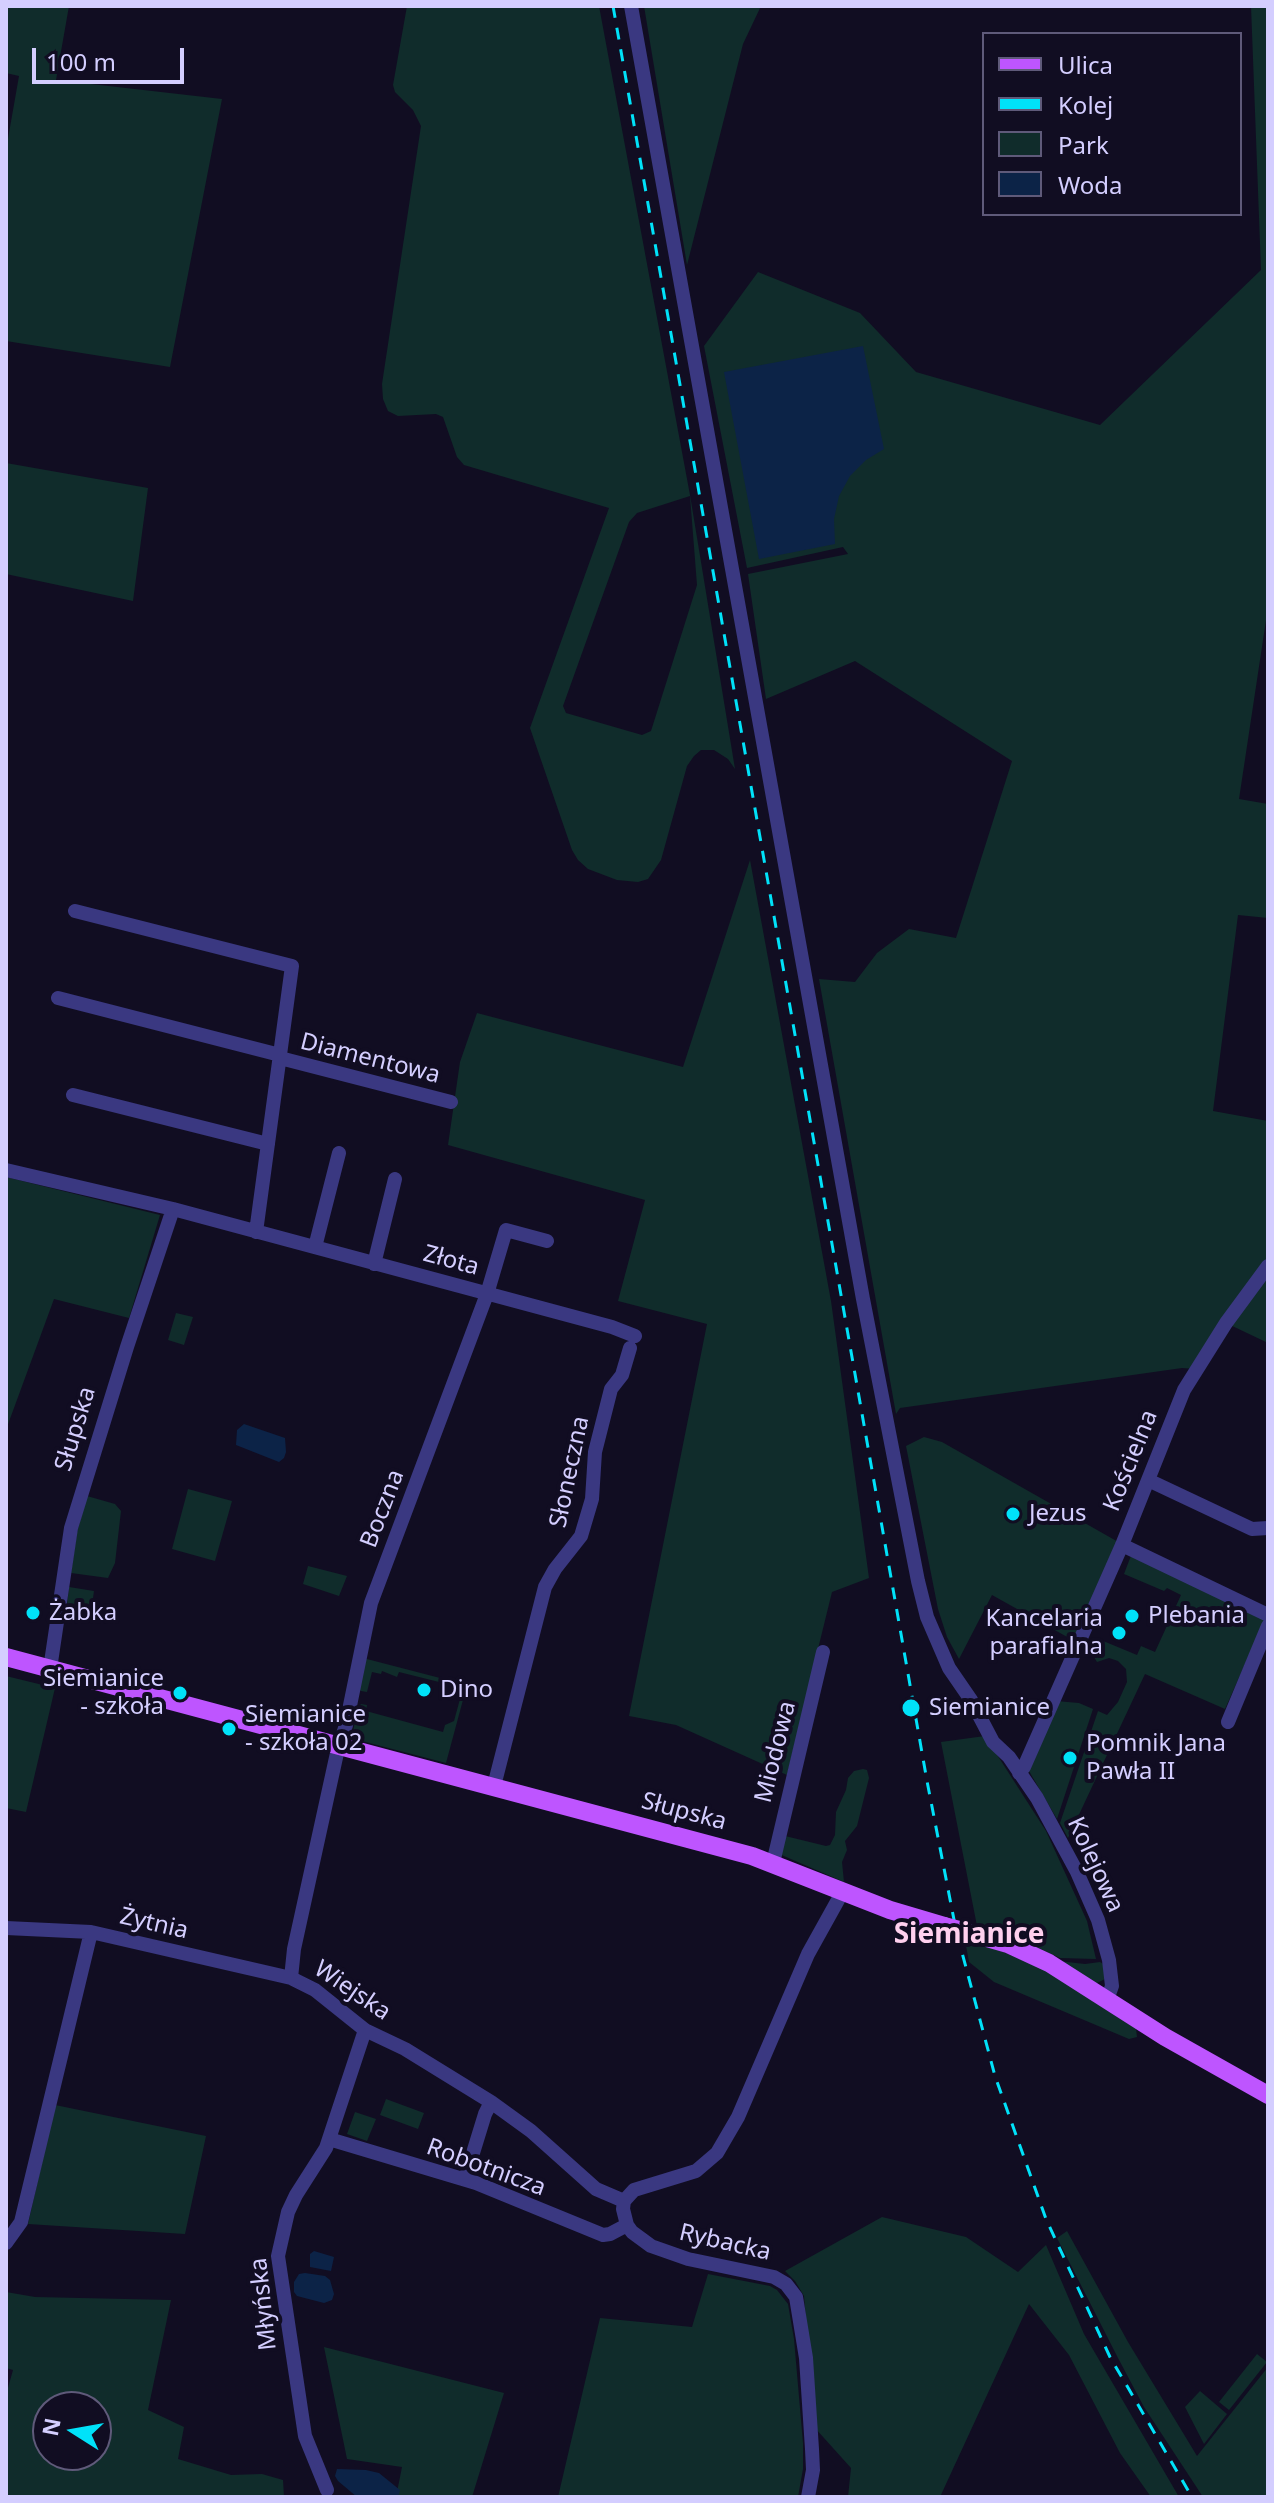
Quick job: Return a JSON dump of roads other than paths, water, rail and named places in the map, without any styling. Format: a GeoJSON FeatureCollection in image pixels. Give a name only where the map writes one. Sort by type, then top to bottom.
{"type":"FeatureCollection","features":[{"type":"Feature","properties":{"kind":"main road","name":"Słupska"},"geometry":{"type":"LineString","coordinates":[[6,1657],[773,1863],[890,1910],[1031,1953],[1180,2046],[1268,2095]]}},
{"type":"Feature","properties":{"kind":"street","name":"Kolejowa"},"geometry":{"type":"LineString","coordinates":[[631,6],[863,1299],[927,1617],[938,1644],[993,1742],[1009,1757],[1063,1843],[1098,1920],[1112,1978],[1107,2000]]}},
{"type":"Feature","properties":{"kind":"street"},"geometry":{"type":"LineString","coordinates":[[75,911],[292,966],[256,1232]]}},
{"type":"Feature","properties":{"kind":"street"},"geometry":{"type":"LineString","coordinates":[[58,998],[280,1057]]}},
{"type":"Feature","properties":{"kind":"street","name":"Diamentowa"},"geometry":{"type":"LineString","coordinates":[[280,1057],[451,1102]]}},
{"type":"Feature","properties":{"kind":"street"},"geometry":{"type":"LineString","coordinates":[[73,1095],[268,1144]]}},
{"type":"Feature","properties":{"kind":"street"},"geometry":{"type":"LineString","coordinates":[[315,1247],[339,1153]]}},
{"type":"Feature","properties":{"kind":"street","name":"Złota"},"geometry":{"type":"LineString","coordinates":[[6,1170],[173,1209],[487,1294],[633,1342]]}},
{"type":"Feature","properties":{"kind":"street"},"geometry":{"type":"LineString","coordinates":[[374,1264],[395,1179]]}},
{"type":"Feature","properties":{"kind":"street","name":"Słupska"},"geometry":{"type":"LineString","coordinates":[[50,1669],[71,1528],[173,1209]]}},
{"type":"Feature","properties":{"kind":"street","name":"Boczna"},"geometry":{"type":"LineString","coordinates":[[341,1746],[371,1603],[487,1294],[506,1230],[547,1241]]}},
{"type":"Feature","properties":{"kind":"street","name":"Kościelna"},"geometry":{"type":"LineString","coordinates":[[1019,1773],[1122,1545],[1171,1420],[1195,1369],[1268,1266]]}},
{"type":"Feature","properties":{"kind":"street","name":"Słoneczna"},"geometry":{"type":"LineString","coordinates":[[494,1786],[545,1587],[581,1536],[592,1499],[595,1452],[611,1389],[622,1375],[633,1342]]}},
{"type":"Feature","properties":{"kind":"street"},"geometry":{"type":"LineString","coordinates":[[1148,1480],[1252,1529],[1268,1528]]}},
{"type":"Feature","properties":{"kind":"street"},"geometry":{"type":"LineString","coordinates":[[1122,1545],[1268,1615]]}},
{"type":"Feature","properties":{"kind":"street"},"geometry":{"type":"LineString","coordinates":[[1228,1722],[1268,1626]]}},
{"type":"Feature","properties":{"kind":"street","name":"Miodowa"},"geometry":{"type":"LineString","coordinates":[[773,1863],[823,1652]]}},
{"type":"Feature","properties":{"kind":"street","name":"Wiejska"},"geometry":{"type":"LineString","coordinates":[[341,1746],[294,1949],[291,1978],[315,1990],[365,2030],[405,2049],[491,2102],[531,2131],[596,2189],[624,2201]]}},
{"type":"Feature","properties":{"kind":"street"},"geometry":{"type":"LineString","coordinates":[[627,2225],[624,2201],[634,2190],[696,2171],[717,2153],[738,2117],[808,1954],[843,1891]]}},
{"type":"Feature","properties":{"kind":"street","name":"Żytnia"},"geometry":{"type":"LineString","coordinates":[[6,1928],[91,1932],[291,1978]]}},
{"type":"Feature","properties":{"kind":"street"},"geometry":{"type":"LineString","coordinates":[[6,2243],[21,2222],[91,1932]]}},
{"type":"Feature","properties":{"kind":"street","name":"Młyńska"},"geometry":{"type":"LineString","coordinates":[[327,2490],[305,2436],[278,2256],[283,2226],[292,2203],[329,2139],[365,2030]]}},
{"type":"Feature","properties":{"kind":"street"},"geometry":{"type":"LineString","coordinates":[[465,2179],[491,2102]]}},
{"type":"Feature","properties":{"kind":"street","name":"Robotnicza"},"geometry":{"type":"LineString","coordinates":[[329,2139],[465,2179],[603,2235],[627,2225]]}},
{"type":"Feature","properties":{"kind":"street","name":"Rybacka"},"geometry":{"type":"LineString","coordinates":[[627,2225],[641,2241],[668,2253],[774,2277],[786,2284],[796,2297],[806,2358],[812,2449],[813,2470],[808,2497]]}},
{"type":"Feature","properties":{"kind":"water"},"geometry":{"type":"Polygon","coordinates":[[[863,346],[884,449],[866,460],[850,476],[839,496],[834,519],[835,544],[759,559],[724,372],[863,346]]]}},
{"type":"Feature","properties":{"kind":"water"},"geometry":{"type":"Polygon","coordinates":[[[244,1424],[285,1438],[284,1458],[279,1462],[236,1445],[237,1430],[244,1424]]]}},
{"type":"Feature","properties":{"kind":"water"},"geometry":{"type":"Polygon","coordinates":[[[314,2251],[334,2257],[331,2271],[310,2267],[310,2254],[314,2251]]]}},
{"type":"Feature","properties":{"kind":"water"},"geometry":{"type":"Polygon","coordinates":[[[299,2274],[325,2276],[330,2280],[334,2294],[332,2300],[324,2303],[297,2296],[294,2282],[299,2274]]]}},
{"type":"Feature","properties":{"kind":"water"},"geometry":{"type":"Polygon","coordinates":[[[337,2469],[379,2473],[400,2490],[398,2497],[357,2497],[338,2481],[335,2476],[337,2469]]]}},
{"type":"Feature","properties":{"kind":"railway"},"geometry":{"type":"LineString","coordinates":[[613,6],[956,1930],[995,2076],[1046,2219],[1110,2357],[1192,2497]]}},
{"type":"Feature","properties":{"kind":"place","name":"Jezus"},"geometry":{"type":"Point","coordinates":[1013,1514]}},
{"type":"Feature","properties":{"kind":"place","name":"Żabka"},"geometry":{"type":"Point","coordinates":[33,1613]}},
{"type":"Feature","properties":{"kind":"place","name":"Plebania"},"geometry":{"type":"Point","coordinates":[1132,1616]}},
{"type":"Feature","properties":{"kind":"place","name":"Kancelaria parafialna"},"geometry":{"type":"Point","coordinates":[1119,1633]}},
{"type":"Feature","properties":{"kind":"place","name":"Dino"},"geometry":{"type":"Point","coordinates":[424,1690]}},
{"type":"Feature","properties":{"kind":"place","name":"Siemianice - szkoła"},"geometry":{"type":"Point","coordinates":[180,1693]}},
{"type":"Feature","properties":{"kind":"place","name":"Siemianice"},"geometry":{"type":"Point","coordinates":[911,1708]}},
{"type":"Feature","properties":{"kind":"place","name":"Siemianice - szkoła 02"},"geometry":{"type":"Point","coordinates":[229,1729]}},
{"type":"Feature","properties":{"kind":"place","name":"Pomnik Jana Pawła II"},"geometry":{"type":"Point","coordinates":[1070,1758]}},
{"type":"Feature","properties":{"kind":"district","name":"Siemianice"},"geometry":{"type":"Point","coordinates":[969,1935]}}]}
